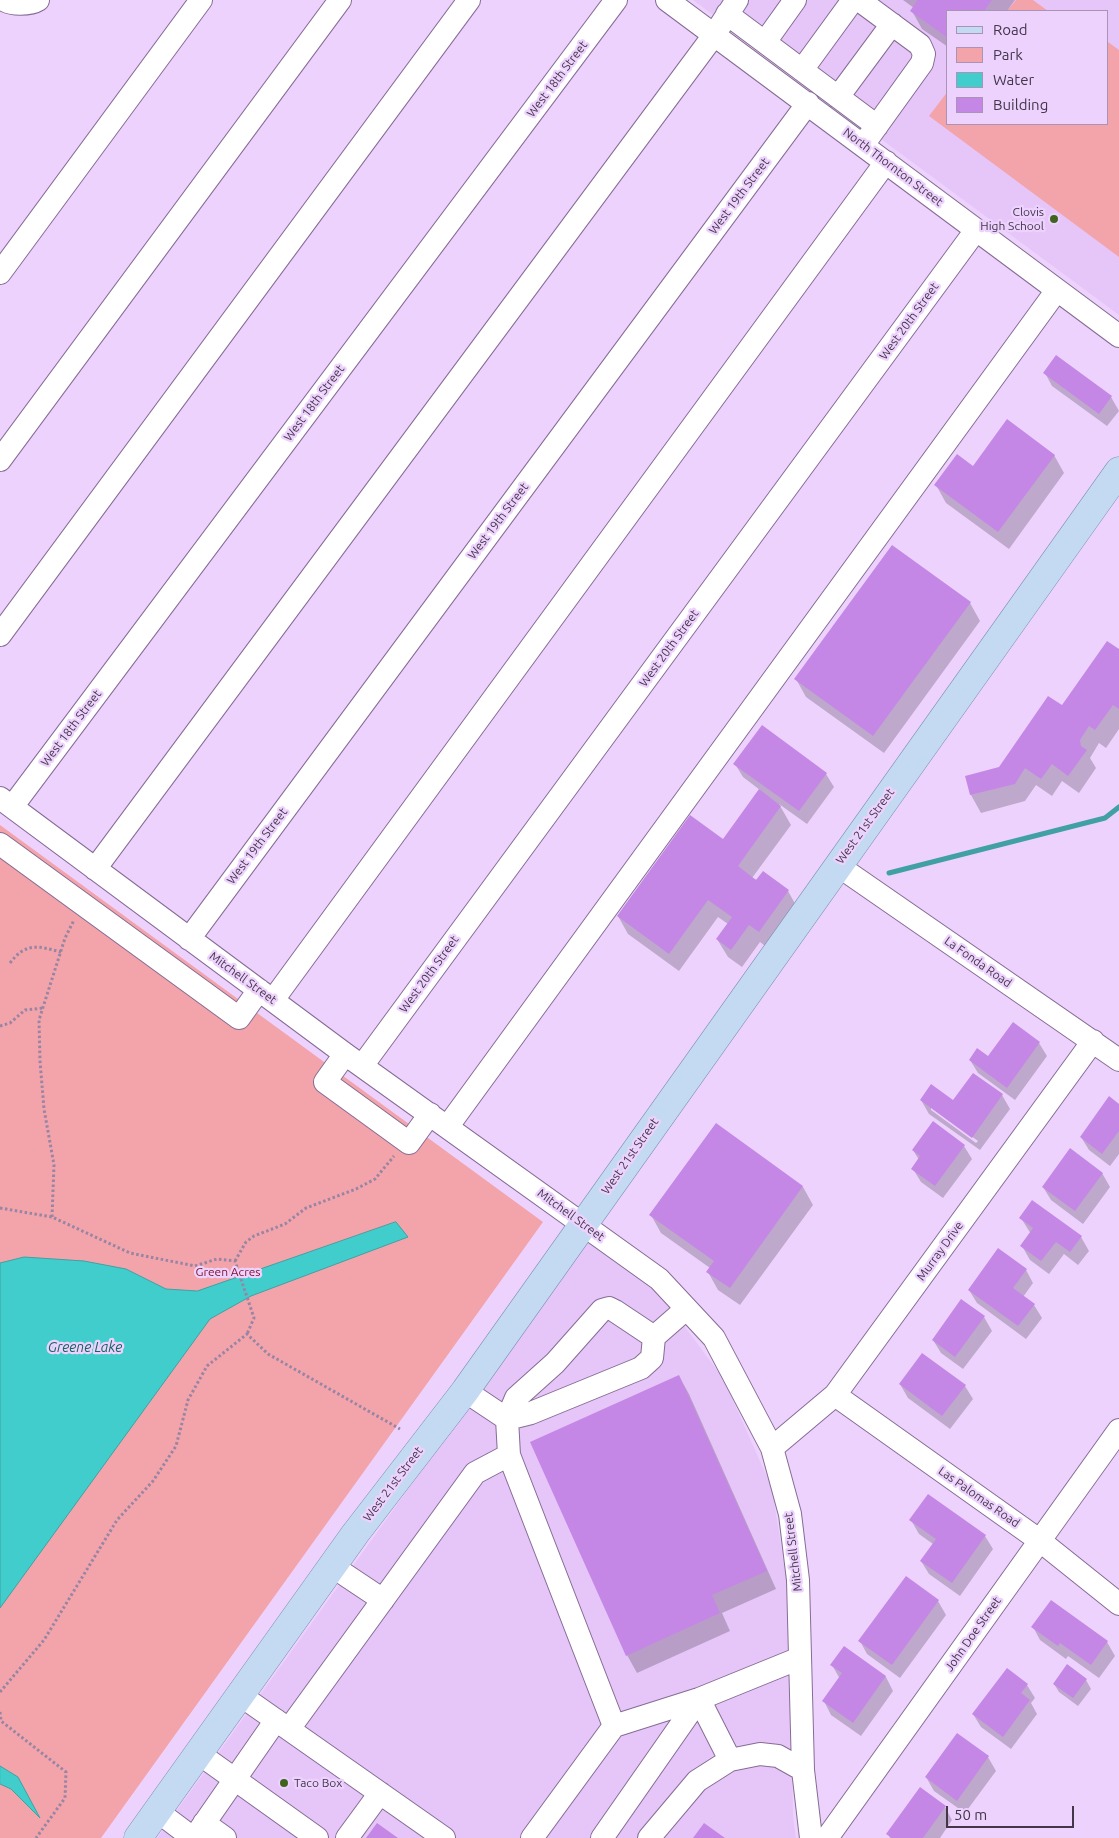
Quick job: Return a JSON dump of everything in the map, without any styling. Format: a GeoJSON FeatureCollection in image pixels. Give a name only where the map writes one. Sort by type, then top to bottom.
{"type":"FeatureCollection","features":[{"type":"Feature","properties":{"kind":"main road","name":"West 21st Street"},"geometry":{"type":"LineString","coordinates":[[138,1838],[332,1566],[465,1391],[582,1223],[1119,471]]}},
{"type":"Feature","properties":{"kind":"street"},"geometry":{"type":"LineString","coordinates":[[4,0],[9,4],[34,3],[38,0]]}},
{"type":"Feature","properties":{"kind":"street"},"geometry":{"type":"LineString","coordinates":[[0,273],[201,0]]}},
{"type":"Feature","properties":{"kind":"street"},"geometry":{"type":"LineString","coordinates":[[0,460],[340,0]]}},
{"type":"Feature","properties":{"kind":"street"},"geometry":{"type":"LineString","coordinates":[[0,635],[468,0]]}},
{"type":"Feature","properties":{"kind":"street","name":"West 18th Street"},"geometry":{"type":"LineString","coordinates":[[6,803],[616,0]]}},
{"type":"Feature","properties":{"kind":"street","name":"North Thornton Street"},"geometry":{"type":"LineString","coordinates":[[667,0],[1119,336]]}},
{"type":"Feature","properties":{"kind":"street"},"geometry":{"type":"LineString","coordinates":[[765,42],[795,0]]}},
{"type":"Feature","properties":{"kind":"street"},"geometry":{"type":"LineString","coordinates":[[802,70],[853,0]]}},
{"type":"Feature","properties":{"kind":"street"},"geometry":{"type":"LineString","coordinates":[[859,0],[920,45],[924,50],[924,60],[864,145]]}},
{"type":"Feature","properties":{"kind":"street"},"geometry":{"type":"LineString","coordinates":[[95,869],[714,35],[732,7],[765,42],[877,126]]}},
{"type":"Feature","properties":{"kind":"street"},"geometry":{"type":"LineString","coordinates":[[838,97],[892,24]]}},
{"type":"Feature","properties":{"kind":"street","name":"West 19th Street"},"geometry":{"type":"LineString","coordinates":[[189,939],[808,103]]}},
{"type":"Feature","properties":{"kind":"street"},"geometry":{"type":"LineString","coordinates":[[0,844],[239,1018],[266,995],[886,162]]}},
{"type":"Feature","properties":{"kind":"street","name":"West 20th Street"},"geometry":{"type":"LineString","coordinates":[[405,1140],[325,1082],[353,1060],[976,230]]}},
{"type":"Feature","properties":{"kind":"street"},"geometry":{"type":"LineString","coordinates":[[405,1140],[409,1143],[439,1120],[1057,290]]}},
{"type":"Feature","properties":{"kind":"street","name":"Mitchell Street"},"geometry":{"type":"LineString","coordinates":[[6,803],[353,1060],[660,1279],[714,1338],[772,1448],[790,1514],[798,1580],[803,1770],[811,1838]]}},
{"type":"Feature","properties":{"kind":"street","name":"La Fonda Road"},"geometry":{"type":"LineString","coordinates":[[837,865],[1119,1060]]}},
{"type":"Feature","properties":{"kind":"street","name":"Murray Drive"},"geometry":{"type":"LineString","coordinates":[[772,1448],[835,1395],[1093,1042]]}},
{"type":"Feature","properties":{"kind":"street"},"geometry":{"type":"LineString","coordinates":[[614,1726],[509,1455],[507,1419],[516,1398],[555,1363],[602,1310],[609,1308],[615,1311],[654,1337]]}},
{"type":"Feature","properties":{"kind":"street"},"geometry":{"type":"LineString","coordinates":[[465,1391],[507,1419],[531,1414],[641,1368],[652,1358],[654,1337],[686,1308]]}},
{"type":"Feature","properties":{"kind":"street","name":"Las Palomas Road"},"geometry":{"type":"LineString","coordinates":[[835,1395],[1039,1540],[1119,1604]]}},
{"type":"Feature","properties":{"kind":"street","name":"John Doe Street"},"geometry":{"type":"LineString","coordinates":[[828,1838],[1119,1430]]}},
{"type":"Feature","properties":{"kind":"street"},"geometry":{"type":"LineString","coordinates":[[197,1833],[234,1780],[283,1724],[383,1600],[475,1473],[509,1455]]}},
{"type":"Feature","properties":{"kind":"street"},"geometry":{"type":"LineString","coordinates":[[332,1566],[383,1600]]}},
{"type":"Feature","properties":{"kind":"street"},"geometry":{"type":"LineString","coordinates":[[532,1838],[614,1726],[699,1699],[800,1658]]}},
{"type":"Feature","properties":{"kind":"street"},"geometry":{"type":"LineString","coordinates":[[240,1695],[444,1838]]}},
{"type":"Feature","properties":{"kind":"street"},"geometry":{"type":"LineString","coordinates":[[699,1699],[730,1760]]}},
{"type":"Feature","properties":{"kind":"street"},"geometry":{"type":"LineString","coordinates":[[602,1838],[699,1699]]}},
{"type":"Feature","properties":{"kind":"street"},"geometry":{"type":"LineString","coordinates":[[198,1753],[317,1838]]}},
{"type":"Feature","properties":{"kind":"street"},"geometry":{"type":"LineString","coordinates":[[648,1838],[697,1781],[730,1760],[760,1754],[778,1756],[803,1770]]}},
{"type":"Feature","properties":{"kind":"street"},"geometry":{"type":"LineString","coordinates":[[347,1838],[380,1793]]}},
{"type":"Feature","properties":{"kind":"street"},"geometry":{"type":"LineString","coordinates":[[156,1811],[197,1833],[225,1838]]}},
{"type":"Feature","properties":{"kind":"path"},"geometry":{"type":"LineString","coordinates":[[52,1217],[54,1165],[44,1109],[39,1020],[65,938],[84,906]]}},
{"type":"Feature","properties":{"kind":"path"},"geometry":{"type":"LineString","coordinates":[[10,964],[18,953],[35,945],[61,952]]}},
{"type":"Feature","properties":{"kind":"path"},"geometry":{"type":"LineString","coordinates":[[0,1026],[10,1023],[25,1010],[44,1008]]}},
{"type":"Feature","properties":{"kind":"path"},"geometry":{"type":"LineString","coordinates":[[0,1692],[44,1640],[117,1520],[153,1481],[176,1446],[188,1400],[207,1366],[247,1334],[254,1318],[235,1261],[246,1242],[254,1236],[285,1224],[306,1208],[356,1189],[375,1179],[405,1140]]}},
{"type":"Feature","properties":{"kind":"path"},"geometry":{"type":"LineString","coordinates":[[0,1208],[52,1217],[130,1253],[195,1266],[217,1259],[235,1261]]}},
{"type":"Feature","properties":{"kind":"path"},"geometry":{"type":"LineString","coordinates":[[247,1334],[268,1354],[400,1429]]}},
{"type":"Feature","properties":{"kind":"path"},"geometry":{"type":"LineString","coordinates":[[0,1712],[1,1721],[66,1772],[65,1798],[36,1838]]}},
{"type":"Feature","properties":{"kind":"shaded area","name":"Clovis High School"},"geometry":{"type":"Polygon","coordinates":[[[693,0],[1119,0],[1119,315],[693,0]]]}},
{"type":"Feature","properties":{"kind":"shaded area"},"geometry":{"type":"Polygon","coordinates":[[[589,1238],[656,1288],[723,1378],[772,1488],[790,1603],[793,1816],[796,1838],[157,1838],[589,1238]]]}},
{"type":"Feature","properties":{"kind":"green space"},"geometry":{"type":"Polygon","coordinates":[[[1016,0],[1033,0],[1047,10],[1008,10],[1016,0]]]}},
{"type":"Feature","properties":{"kind":"green space"},"geometry":{"type":"Polygon","coordinates":[[[1109,43],[1119,50],[1119,257],[929,116],[946,94],[946,125],[1109,125],[1109,43]]]}},
{"type":"Feature","properties":{"kind":"green space","name":"Green Acres"},"geometry":{"type":"Polygon","coordinates":[[[0,825],[543,1222],[101,1838],[0,1838],[0,825]]]}},
{"type":"Feature","properties":{"kind":"water","name":"Greene Lake"},"geometry":{"type":"Polygon","coordinates":[[[396,1222],[408,1237],[251,1296],[210,1319],[0,1608],[0,1263],[24,1257],[84,1261],[126,1269],[166,1289],[197,1291],[396,1222]]]}},
{"type":"Feature","properties":{"kind":"water"},"geometry":{"type":"Polygon","coordinates":[[[0,1766],[18,1777],[40,1818],[11,1789],[0,1784],[0,1766]]]}},
{"type":"Feature","properties":{"kind":"building"},"geometry":{"type":"Polygon","coordinates":[[[992,0],[985,10],[946,10],[946,37],[910,11],[917,1],[992,0]]]}},
{"type":"Feature","properties":{"kind":"building"},"geometry":{"type":"Polygon","coordinates":[[[1056,355],[1112,396],[1099,414],[1043,373],[1056,355]]]}},
{"type":"Feature","properties":{"kind":"building"},"geometry":{"type":"Polygon","coordinates":[[[1007,419],[1055,455],[998,532],[934,485],[957,454],[973,466],[1007,419]]]}},
{"type":"Feature","properties":{"kind":"building"},"geometry":{"type":"Polygon","coordinates":[[[892,545],[971,602],[873,736],[794,679],[892,545]]]}},
{"type":"Feature","properties":{"kind":"building"},"geometry":{"type":"Polygon","coordinates":[[[1107,641],[1119,649],[1119,709],[1113,705],[1095,730],[1089,726],[1080,740],[1081,746],[1087,750],[1068,776],[1052,764],[1041,779],[1025,768],[1015,784],[970,795],[965,776],[999,767],[1048,696],[1062,705],[1107,641]]]}},
{"type":"Feature","properties":{"kind":"building"},"geometry":{"type":"Polygon","coordinates":[[[762,725],[827,773],[799,811],[733,764],[762,725]]]}},
{"type":"Feature","properties":{"kind":"building"},"geometry":{"type":"Polygon","coordinates":[[[759,789],[781,806],[738,866],[756,880],[763,871],[789,890],[759,932],[749,925],[731,950],[716,939],[732,917],[708,900],[669,954],[617,916],[690,815],[723,839],[759,789]]]}},
{"type":"Feature","properties":{"kind":"building"},"geometry":{"type":"Polygon","coordinates":[[[1013,1022],[1040,1042],[1007,1088],[969,1060],[977,1048],[988,1056],[1013,1022]]]}},
{"type":"Feature","properties":{"kind":"building"},"geometry":{"type":"Polygon","coordinates":[[[973,1073],[1003,1094],[972,1138],[920,1100],[931,1084],[953,1100],[973,1073]]]}},
{"type":"Feature","properties":{"kind":"building"},"geometry":{"type":"Polygon","coordinates":[[[1109,1096],[1119,1104],[1119,1131],[1102,1154],[1080,1137],[1109,1096]]]}},
{"type":"Feature","properties":{"kind":"building"},"geometry":{"type":"Polygon","coordinates":[[[933,1121],[965,1145],[935,1186],[911,1169],[920,1156],[912,1150],[933,1121]]]}},
{"type":"Feature","properties":{"kind":"building"},"geometry":{"type":"Polygon","coordinates":[[[716,1123],[803,1186],[730,1288],[706,1272],[714,1261],[649,1215],[716,1123]]]}},
{"type":"Feature","properties":{"kind":"building"},"geometry":{"type":"Polygon","coordinates":[[[1070,1148],[1103,1173],[1075,1211],[1042,1187],[1070,1148]]]}},
{"type":"Feature","properties":{"kind":"building"},"geometry":{"type":"Polygon","coordinates":[[[1032,1200],[1082,1236],[1070,1252],[1056,1242],[1041,1261],[1020,1246],[1033,1228],[1019,1218],[1032,1200]]]}},
{"type":"Feature","properties":{"kind":"building"},"geometry":{"type":"Polygon","coordinates":[[[998,1248],[1027,1269],[1013,1288],[1035,1304],[1018,1326],[968,1290],[998,1248]]]}},
{"type":"Feature","properties":{"kind":"building"},"geometry":{"type":"Polygon","coordinates":[[[961,1299],[985,1316],[955,1357],[932,1340],[961,1299]]]}},
{"type":"Feature","properties":{"kind":"building"},"geometry":{"type":"Polygon","coordinates":[[[922,1353],[966,1385],[942,1416],[899,1384],[922,1353]]]}},
{"type":"Feature","properties":{"kind":"building"},"geometry":{"type":"Polygon","coordinates":[[[679,1375],[767,1571],[712,1595],[720,1613],[626,1656],[530,1442],[679,1375]]]}},
{"type":"Feature","properties":{"kind":"building"},"geometry":{"type":"Polygon","coordinates":[[[928,1494],[986,1535],[952,1583],[920,1561],[936,1539],[909,1520],[928,1494]]]}},
{"type":"Feature","properties":{"kind":"building"},"geometry":{"type":"Polygon","coordinates":[[[906,1576],[939,1600],[892,1665],[858,1641],[906,1576]]]}},
{"type":"Feature","properties":{"kind":"building"},"geometry":{"type":"Polygon","coordinates":[[[1051,1600],[1108,1641],[1091,1665],[1060,1643],[1058,1646],[1031,1627],[1051,1600]]]}},
{"type":"Feature","properties":{"kind":"building"},"geometry":{"type":"Polygon","coordinates":[[[844,1646],[886,1676],[853,1723],[822,1701],[842,1673],[830,1665],[844,1646]]]}},
{"type":"Feature","properties":{"kind":"building"},"geometry":{"type":"Polygon","coordinates":[[[1067,1664],[1087,1679],[1073,1698],[1053,1684],[1067,1664]]]}},
{"type":"Feature","properties":{"kind":"building"},"geometry":{"type":"Polygon","coordinates":[[[1007,1668],[1028,1684],[1021,1693],[1030,1700],[1003,1737],[972,1714],[1007,1668]]]}},
{"type":"Feature","properties":{"kind":"building"},"geometry":{"type":"Polygon","coordinates":[[[957,1733],[989,1756],[957,1801],[925,1777],[957,1733]]]}},
{"type":"Feature","properties":{"kind":"building"},"geometry":{"type":"Polygon","coordinates":[[[920,1787],[946,1806],[923,1838],[892,1838],[886,1834],[920,1787]]]}},
{"type":"Feature","properties":{"kind":"building"},"geometry":{"type":"Polygon","coordinates":[[[377,1823],[398,1838],[366,1838],[377,1823]]]}},
{"type":"Feature","properties":{"kind":"building"},"geometry":{"type":"Polygon","coordinates":[[[704,1823],[725,1838],[693,1838],[704,1823]]]}},
{"type":"Feature","properties":{"kind":"waterway"},"geometry":{"type":"LineString","coordinates":[[889,873],[1105,818],[1119,807]]}},
{"type":"Feature","properties":{"kind":"place","name":"Clovis High School"},"geometry":{"type":"Point","coordinates":[1054,219]}},
{"type":"Feature","properties":{"kind":"place","name":"Taco Box"},"geometry":{"type":"Point","coordinates":[284,1783]}}]}
